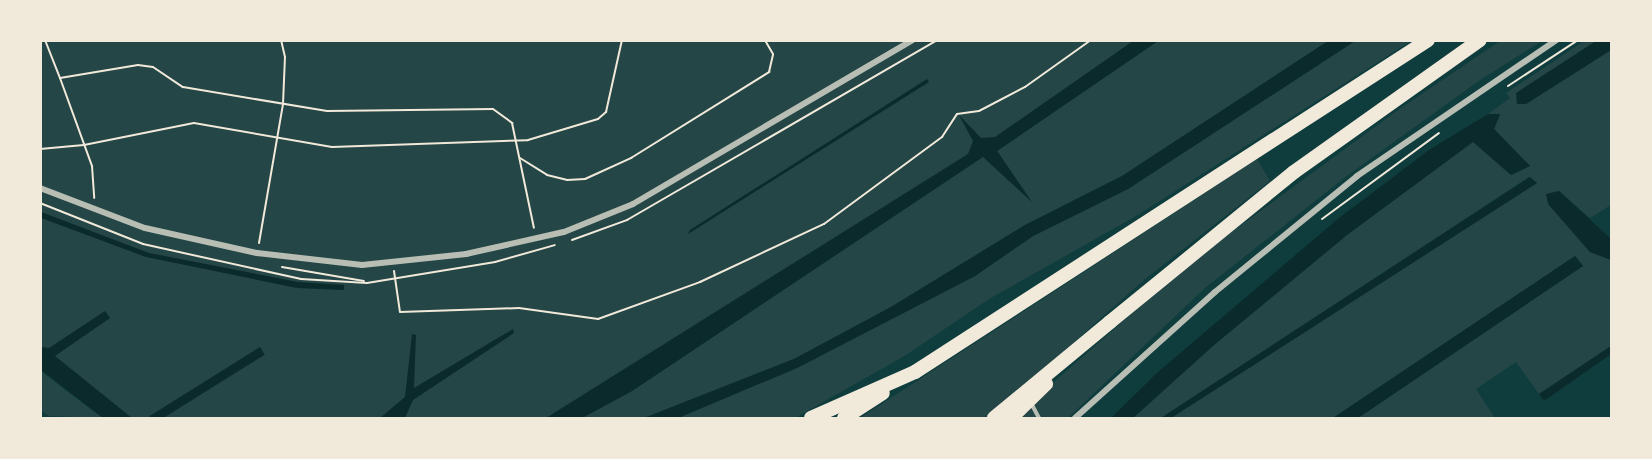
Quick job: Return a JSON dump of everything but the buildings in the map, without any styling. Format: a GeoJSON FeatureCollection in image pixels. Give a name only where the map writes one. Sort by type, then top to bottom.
{"type":"FeatureCollection","features":[{"type":"Feature","properties":{"kind":"highway"},"geometry":{"type":"LineString","coordinates":[[844,418],[1428,40]]}},
{"type":"Feature","properties":{"kind":"highway"},"geometry":{"type":"LineString","coordinates":[[994,418],[1294,172],[1480,40]]}},
{"type":"Feature","properties":{"kind":"highway"},"geometry":{"type":"LineString","coordinates":[[1011,418],[1110,322]]}},
{"type":"Feature","properties":{"kind":"highway"},"geometry":{"type":"LineString","coordinates":[[811,418],[915,372]]}},
{"type":"Feature","properties":{"kind":"street"},"geometry":{"type":"LineString","coordinates":[[40,189],[165,233],[257,253],[362,265],[389,264],[536,239],[590,223],[633,204],[913,40]]}},
{"type":"Feature","properties":{"kind":"street"},"geometry":{"type":"LineString","coordinates":[[1075,418],[1215,292],[1357,176],[1556,40]]}},
{"type":"Feature","properties":{"kind":"lane"},"geometry":{"type":"LineString","coordinates":[[1030,400],[1039,418]]}},
{"type":"Feature","properties":{"kind":"path"},"geometry":{"type":"LineString","coordinates":[[45,40],[95,179],[92,209]]}},
{"type":"Feature","properties":{"kind":"path"},"geometry":{"type":"LineString","coordinates":[[267,265],[255,263],[283,104],[285,57],[281,40]]}},
{"type":"Feature","properties":{"kind":"path"},"geometry":{"type":"LineString","coordinates":[[40,149],[84,145],[195,123],[353,148],[518,141],[569,129],[598,119],[606,111],[622,40]]}},
{"type":"Feature","properties":{"kind":"path"},"geometry":{"type":"LineString","coordinates":[[520,158],[548,175],[567,180],[585,179],[631,158],[769,72],[773,54],[765,40]]}},
{"type":"Feature","properties":{"kind":"path"},"geometry":{"type":"LineString","coordinates":[[389,264],[398,275],[400,312],[519,308],[598,320],[700,282],[824,224],[942,137],[957,114],[979,111],[1025,87],[1091,40]]}},
{"type":"Feature","properties":{"kind":"path"},"geometry":{"type":"LineString","coordinates":[[1506,88],[1578,40]]}},
{"type":"Feature","properties":{"kind":"path"},"geometry":{"type":"LineString","coordinates":[[60,78],[138,65],[153,67],[183,87],[283,104],[353,112],[493,109],[512,123],[518,141],[536,250]]}},
{"type":"Feature","properties":{"kind":"path"},"geometry":{"type":"LineString","coordinates":[[1318,222],[1448,127]]}},
{"type":"Feature","properties":{"kind":"path"},"geometry":{"type":"LineString","coordinates":[[40,203],[143,244],[256,271],[367,283],[358,278],[278,266]]}},
{"type":"Feature","properties":{"kind":"shaded area"},"geometry":{"type":"Polygon","coordinates":[[[40,41],[1145,41],[568,418],[115,418],[41,361],[40,41]]]}},
{"type":"Feature","properties":{"kind":"shaded area"},"geometry":{"type":"Polygon","coordinates":[[[1133,41],[1158,41],[997,151],[1032,202],[983,157],[632,391],[582,418],[546,418],[968,154],[973,141],[959,115],[981,138],[995,137],[1133,41]]]}},
{"type":"Feature","properties":{"kind":"shaded area"},"geometry":{"type":"Polygon","coordinates":[[[1158,41],[1328,41],[1122,176],[1025,225],[891,307],[794,359],[644,418],[582,418],[632,391],[983,156],[1031,201],[997,151],[1158,41]]]}},
{"type":"Feature","properties":{"kind":"shaded area"},"geometry":{"type":"Polygon","coordinates":[[[1328,41],[1355,41],[1128,189],[1033,236],[975,276],[797,368],[678,418],[644,418],[794,359],[891,307],[1025,225],[1122,176],[1328,41]]]}},
{"type":"Feature","properties":{"kind":"shaded area"},"geometry":{"type":"Polygon","coordinates":[[[1355,41],[1411,41],[1136,216],[989,299],[906,355],[795,418],[678,418],[797,368],[975,276],[1033,236],[1128,189],[1355,41]]]}},
{"type":"Feature","properties":{"kind":"shaded area"},"geometry":{"type":"Polygon","coordinates":[[[1500,41],[1542,41],[1480,80],[1348,175],[1205,288],[1068,418],[1013,418],[1187,265],[1398,110],[1500,41]]]}},
{"type":"Feature","properties":{"kind":"shaded area"},"geometry":{"type":"Polygon","coordinates":[[[1584,41],[1596,41],[1517,93],[1517,104],[1526,104],[1611,50],[1611,205],[1590,218],[1559,191],[1546,195],[1590,252],[1611,260],[1611,346],[1539,394],[1516,362],[1476,389],[1495,418],[1358,418],[1583,266],[1575,256],[1333,418],[1171,418],[1537,183],[1529,177],[1161,418],[1133,418],[1214,345],[1347,235],[1473,141],[1511,175],[1530,166],[1494,129],[1500,114],[1488,114],[1510,98],[1506,93],[1584,41]]]}},
{"type":"Feature","properties":{"kind":"shaded area"},"geometry":{"type":"Polygon","coordinates":[[[1596,41],[1611,41],[1611,50],[1526,104],[1517,104],[1516,93],[1596,41]]]}},
{"type":"Feature","properties":{"kind":"shaded area"},"geometry":{"type":"Polygon","coordinates":[[[927,79],[929,82],[688,234],[690,230],[927,79]]]}},
{"type":"Feature","properties":{"kind":"shaded area"},"geometry":{"type":"Polygon","coordinates":[[[1488,114],[1500,114],[1494,129],[1530,166],[1511,175],[1473,142],[1347,235],[1214,345],[1133,418],[1111,418],[1158,372],[1339,218],[1429,150],[1488,114]]]}},
{"type":"Feature","properties":{"kind":"shaded area"},"geometry":{"type":"Polygon","coordinates":[[[1257,159],[1270,181],[1145,279],[989,418],[860,418],[1257,159]]]}},
{"type":"Feature","properties":{"kind":"shaded area"},"geometry":{"type":"Polygon","coordinates":[[[1530,177],[1537,183],[1171,418],[1161,418],[1530,177]]]}},
{"type":"Feature","properties":{"kind":"shaded area"},"geometry":{"type":"Polygon","coordinates":[[[1559,191],[1611,239],[1611,260],[1590,252],[1548,204],[1546,194],[1559,191]]]}},
{"type":"Feature","properties":{"kind":"shaded area"},"geometry":{"type":"Polygon","coordinates":[[[41,212],[149,253],[298,282],[344,285],[344,290],[297,288],[146,257],[41,218],[41,212]]]}},
{"type":"Feature","properties":{"kind":"shaded area"},"geometry":{"type":"Polygon","coordinates":[[[1575,256],[1583,266],[1358,418],[1333,418],[1575,256]]]}},
{"type":"Feature","properties":{"kind":"shaded area"},"geometry":{"type":"Polygon","coordinates":[[[105,311],[110,318],[55,356],[132,418],[103,418],[41,370],[41,347],[49,348],[105,311]]]}},
{"type":"Feature","properties":{"kind":"shaded area"},"geometry":{"type":"Polygon","coordinates":[[[513,329],[514,333],[413,400],[405,418],[380,418],[405,397],[412,334],[416,335],[414,388],[513,329]]]}},
{"type":"Feature","properties":{"kind":"shaded area"},"geometry":{"type":"Polygon","coordinates":[[[1611,346],[1611,354],[1544,401],[1539,394],[1611,346]]]}},
{"type":"Feature","properties":{"kind":"shaded area"},"geometry":{"type":"Polygon","coordinates":[[[260,347],[265,355],[163,418],[151,418],[150,416],[260,347]]]}},
{"type":"Feature","properties":{"kind":"shaded area"},"geometry":{"type":"Polygon","coordinates":[[[40,370],[103,418],[49,416],[41,410],[40,370]]]}}]}
